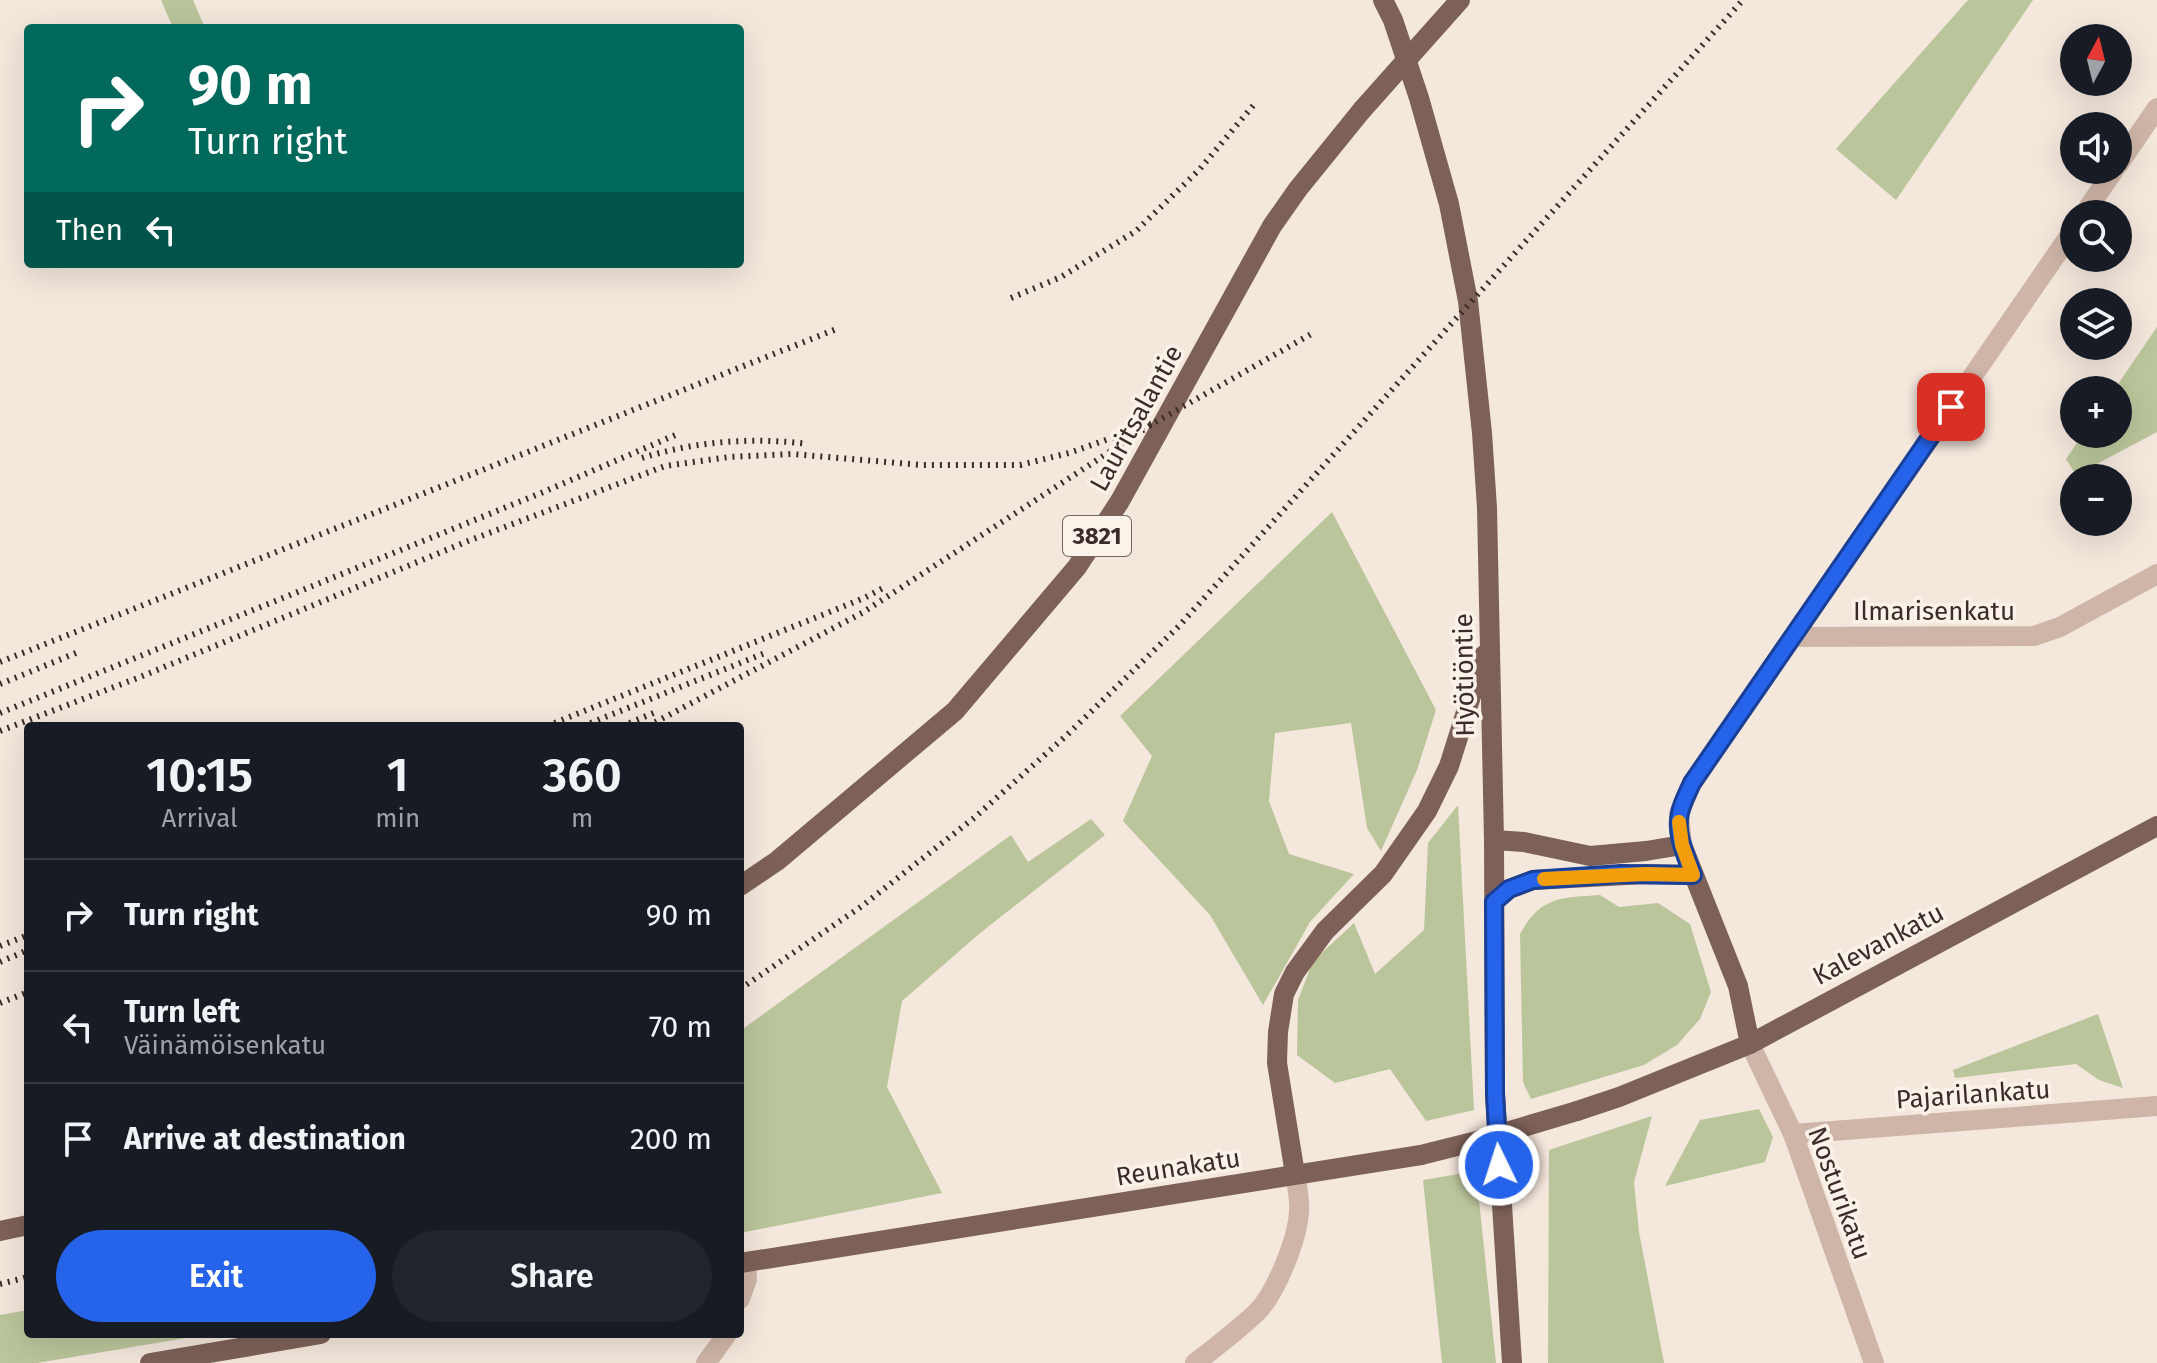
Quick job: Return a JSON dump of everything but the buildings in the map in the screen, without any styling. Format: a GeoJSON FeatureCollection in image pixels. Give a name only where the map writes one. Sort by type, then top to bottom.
{"type":"FeatureCollection","features":[{"type":"Feature","properties":{"kind":"main road","name":"Hyötiöntie"},"geometry":{"type":"LineString","coordinates":[[1383,0],[1393,20],[1419,98],[1449,204],[1468,301],[1482,433],[1490,636],[1495,1094],[1512,1363]]}},
{"type":"Feature","properties":{"kind":"main road","name":"Lauritsalantie"},"geometry":{"type":"LineString","coordinates":[[744,883],[777,861],[955,711],[1077,567],[1120,501],[1272,226],[1362,110],[1460,0]]}},
{"type":"Feature","properties":{"kind":"main road"},"geometry":{"type":"LineString","coordinates":[[1295,1174],[1277,1063],[1284,994],[1295,972],[1325,931],[1383,874],[1427,811],[1449,766],[1490,636]]}},
{"type":"Feature","properties":{"kind":"main road","name":"Kalevankatu"},"geometry":{"type":"LineString","coordinates":[[1619,1097],[1750,1044],[2157,826]]}},
{"type":"Feature","properties":{"kind":"main road"},"geometry":{"type":"LineString","coordinates":[[1494,840],[1524,842],[1590,856],[1682,845],[1738,986],[1750,1044]]}},
{"type":"Feature","properties":{"kind":"main road"},"geometry":{"type":"LineString","coordinates":[[1494,902],[1509,889],[1533,880],[1621,874],[1693,875]]}},
{"type":"Feature","properties":{"kind":"main road","name":"Reunakatu"},"geometry":{"type":"LineString","coordinates":[[744,1262],[1421,1155],[1619,1097]]}},
{"type":"Feature","properties":{"kind":"main road"},"geometry":{"type":"LineString","coordinates":[[0,1231],[24,1226]]}},
{"type":"Feature","properties":{"kind":"main road"},"geometry":{"type":"LineString","coordinates":[[150,1363],[297,1338]]}},
{"type":"Feature","properties":{"kind":"street"},"geometry":{"type":"LineString","coordinates":[[2132,145],[2157,108]]}},
{"type":"Feature","properties":{"kind":"street"},"geometry":{"type":"LineString","coordinates":[[1682,845],[1679,814],[1692,783],[2060,249]]}},
{"type":"Feature","properties":{"kind":"street","name":"Ilmarisenkatu"},"geometry":{"type":"LineString","coordinates":[[1793,637],[2034,636],[2060,627],[2157,574]]}},
{"type":"Feature","properties":{"kind":"street","name":"Nosturikatu"},"geometry":{"type":"LineString","coordinates":[[1750,1044],[1793,1134],[1874,1363]]}},
{"type":"Feature","properties":{"kind":"street","name":"Pajarilankatu"},"geometry":{"type":"LineString","coordinates":[[1793,1134],[2157,1106]]}},
{"type":"Feature","properties":{"kind":"street"},"geometry":{"type":"LineString","coordinates":[[1200,1361],[1259,1310],[1280,1276],[1296,1232],[1299,1214],[1295,1174]]}},
{"type":"Feature","properties":{"kind":"street"},"geometry":{"type":"LineString","coordinates":[[744,1266],[747,1279],[744,1288]]}},
{"type":"Feature","properties":{"kind":"street"},"geometry":{"type":"LineString","coordinates":[[706,1363],[724,1338]]}},
{"type":"Feature","properties":{"kind":"green space"},"geometry":{"type":"Polygon","coordinates":[[[161,0],[193,0],[203,24],[171,24],[161,0]]]}},
{"type":"Feature","properties":{"kind":"green space"},"geometry":{"type":"Polygon","coordinates":[[[1968,0],[2033,0],[1896,200],[1836,149],[1968,0]]]}},
{"type":"Feature","properties":{"kind":"green space"},"geometry":{"type":"Polygon","coordinates":[[[2157,327],[2157,432],[2132,445],[2132,376],[2124,376],[2157,327]]]}},
{"type":"Feature","properties":{"kind":"green space"},"geometry":{"type":"Polygon","coordinates":[[[2073,448],[2127,448],[2097,464],[2069,464],[2066,459],[2073,448]]]}},
{"type":"Feature","properties":{"kind":"green space"},"geometry":{"type":"Polygon","coordinates":[[[1332,512],[1436,710],[1417,770],[1381,851],[1367,828],[1351,723],[1275,733],[1269,801],[1289,854],[1354,874],[1310,922],[1263,1005],[1210,915],[1123,821],[1152,756],[1120,716],[1332,512]]]}},
{"type":"Feature","properties":{"kind":"green space"},"geometry":{"type":"Polygon","coordinates":[[[1458,805],[1474,1110],[1426,1121],[1390,1069],[1335,1083],[1297,1055],[1298,1000],[1313,961],[1354,923],[1375,974],[1424,930],[1428,843],[1458,805]]]}},
{"type":"Feature","properties":{"kind":"green space"},"geometry":{"type":"Polygon","coordinates":[[[1091,819],[1105,835],[979,934],[902,1001],[887,1087],[942,1193],[744,1232],[744,1028],[1011,835],[1028,862],[1091,819]]]}},
{"type":"Feature","properties":{"kind":"green space"},"geometry":{"type":"Polygon","coordinates":[[[1600,895],[1619,907],[1658,903],[1690,924],[1711,992],[1700,1019],[1677,1045],[1644,1065],[1531,1099],[1523,1082],[1520,934],[1536,912],[1553,901],[1600,895]]]}},
{"type":"Feature","properties":{"kind":"green space"},"geometry":{"type":"Polygon","coordinates":[[[2098,1014],[2123,1088],[2099,1080],[2076,1064],[1955,1078],[1953,1070],[2098,1014]]]}},
{"type":"Feature","properties":{"kind":"green space"},"geometry":{"type":"Polygon","coordinates":[[[1759,1109],[1773,1137],[1765,1162],[1665,1186],[1700,1120],[1759,1109]]]}},
{"type":"Feature","properties":{"kind":"green space"},"geometry":{"type":"Polygon","coordinates":[[[1652,1116],[1634,1182],[1639,1232],[1664,1363],[1548,1363],[1549,1150],[1652,1116]]]}},
{"type":"Feature","properties":{"kind":"green space"},"geometry":{"type":"Polygon","coordinates":[[[1476,1171],[1496,1363],[1442,1363],[1423,1180],[1476,1171]]]}},
{"type":"Feature","properties":{"kind":"green space"},"geometry":{"type":"Polygon","coordinates":[[[24,1311],[24,1338],[186,1338],[37,1363],[0,1363],[0,1315],[24,1311]]]}},
{"type":"Feature","properties":{"kind":"railway"},"geometry":{"type":"LineString","coordinates":[[744,986],[862,906],[974,818],[1067,735],[1179,626],[1743,0]]}},
{"type":"Feature","properties":{"kind":"railway"},"geometry":{"type":"LineString","coordinates":[[1011,298],[1061,277],[1136,231],[1199,170],[1257,101]]}},
{"type":"Feature","properties":{"kind":"railway"},"geometry":{"type":"LineString","coordinates":[[0,662],[839,328]]}},
{"type":"Feature","properties":{"kind":"railway"},"geometry":{"type":"LineString","coordinates":[[656,722],[862,613],[1154,423],[1313,333]]}},
{"type":"Feature","properties":{"kind":"railway"},"geometry":{"type":"LineString","coordinates":[[0,731],[140,677],[468,541],[665,466],[729,457],[792,454],[922,465],[1020,465],[1069,453],[1154,423]]}},
{"type":"Feature","properties":{"kind":"railway"},"geometry":{"type":"LineString","coordinates":[[0,713],[541,493],[680,433]]}},
{"type":"Feature","properties":{"kind":"railway"},"geometry":{"type":"LineString","coordinates":[[642,458],[725,442],[808,444]]}},
{"type":"Feature","properties":{"kind":"railway"},"geometry":{"type":"LineString","coordinates":[[557,722],[883,588]]}},
{"type":"Feature","properties":{"kind":"railway"},"geometry":{"type":"LineString","coordinates":[[0,684],[81,651]]}},
{"type":"Feature","properties":{"kind":"railway"},"geometry":{"type":"LineString","coordinates":[[593,722],[765,653]]}},
{"type":"Feature","properties":{"kind":"railway"},"geometry":{"type":"LineString","coordinates":[[632,722],[656,712]]}},
{"type":"Feature","properties":{"kind":"railway"},"geometry":{"type":"LineString","coordinates":[[0,946],[24,937]]}},
{"type":"Feature","properties":{"kind":"railway"},"geometry":{"type":"LineString","coordinates":[[0,962],[24,952]]}},
{"type":"Feature","properties":{"kind":"railway"},"geometry":{"type":"LineString","coordinates":[[0,1003],[24,994]]}},
{"type":"Feature","properties":{"kind":"railway"},"geometry":{"type":"LineString","coordinates":[[0,1284],[24,1278]]}},
{"type":"Feature","properties":{"kind":"slow traffic"},"geometry":{"type":"LineString","coordinates":[[1544,879],[1596,875],[1693,875],[1682,845],[1679,822]]}},
{"type":"Feature","properties":{"kind":"route"},"geometry":{"type":"LineString","coordinates":[[1499,1165],[1495,1094],[1494,902],[1509,889],[1533,880],[1621,874],[1693,875],[1679,829],[1679,814],[1692,783],[1951,407]]}}]}
